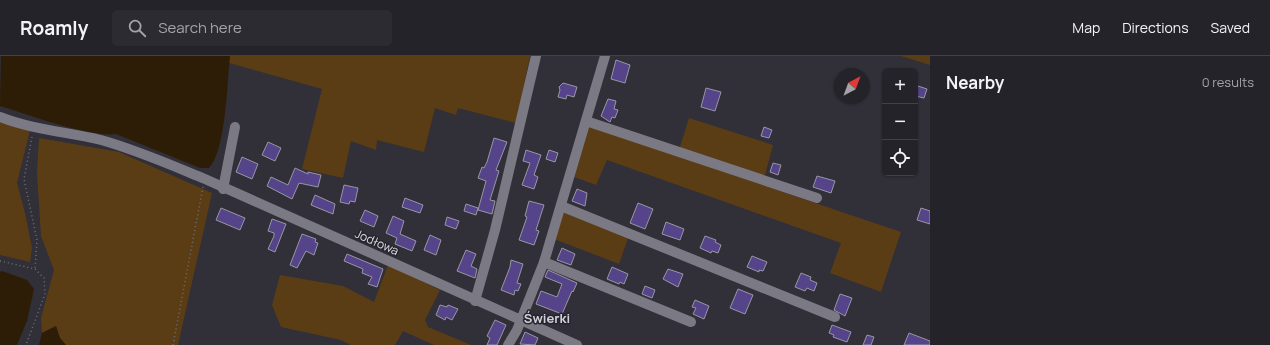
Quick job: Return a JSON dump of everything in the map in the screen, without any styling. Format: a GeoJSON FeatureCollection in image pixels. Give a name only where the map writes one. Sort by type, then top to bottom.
{"type":"FeatureCollection","features":[{"type":"Feature","properties":{"kind":"street"},"geometry":{"type":"LineString","coordinates":[[475,301],[495,230],[536,56]]}},
{"type":"Feature","properties":{"kind":"street"},"geometry":{"type":"LineString","coordinates":[[508,345],[520,321],[544,262],[604,56]]}},
{"type":"Feature","properties":{"kind":"street","name":"Jodłowa"},"geometry":{"type":"LineString","coordinates":[[0,117],[34,127],[102,141],[195,175],[223,189],[576,345]]}},
{"type":"Feature","properties":{"kind":"street"},"geometry":{"type":"LineString","coordinates":[[586,121],[817,198]]}},
{"type":"Feature","properties":{"kind":"street"},"geometry":{"type":"LineString","coordinates":[[223,189],[235,127]]}},
{"type":"Feature","properties":{"kind":"street"},"geometry":{"type":"LineString","coordinates":[[561,206],[835,317]]}},
{"type":"Feature","properties":{"kind":"street"},"geometry":{"type":"LineString","coordinates":[[544,262],[691,322]]}},
{"type":"Feature","properties":{"kind":"path"},"geometry":{"type":"LineString","coordinates":[[34,127],[24,179],[38,240],[38,255],[35,269]]}},
{"type":"Feature","properties":{"kind":"path"},"geometry":{"type":"LineString","coordinates":[[173,345],[205,179]]}},
{"type":"Feature","properties":{"kind":"path"},"geometry":{"type":"LineString","coordinates":[[0,261],[35,269],[44,278],[46,288],[26,345]]}},
{"type":"Feature","properties":{"kind":"shaded area"},"geometry":{"type":"Polygon","coordinates":[[[1,56],[230,56],[225,115],[219,147],[215,159],[209,168],[200,168],[116,134],[105,134],[76,129],[0,106],[1,56]]]}},
{"type":"Feature","properties":{"kind":"shaded area"},"geometry":{"type":"Polygon","coordinates":[[[230,56],[530,56],[516,123],[458,108],[456,115],[435,108],[424,152],[377,140],[376,150],[351,141],[343,178],[302,169],[322,89],[229,63],[230,56]]]}},
{"type":"Feature","properties":{"kind":"shaded area"},"geometry":{"type":"Polygon","coordinates":[[[901,56],[930,56],[930,65],[901,56]]]}},
{"type":"Feature","properties":{"kind":"shaded area"},"geometry":{"type":"Polygon","coordinates":[[[689,118],[773,145],[764,179],[679,150],[689,118]]]}},
{"type":"Feature","properties":{"kind":"shaded area"},"geometry":{"type":"Polygon","coordinates":[[[0,122],[30,130],[17,183],[32,248],[30,262],[0,255],[0,122]]]}},
{"type":"Feature","properties":{"kind":"shaded area"},"geometry":{"type":"Polygon","coordinates":[[[588,126],[901,232],[881,292],[830,273],[841,243],[607,160],[596,185],[574,177],[588,126]]]}},
{"type":"Feature","properties":{"kind":"shaded area"},"geometry":{"type":"Polygon","coordinates":[[[39,138],[119,152],[212,193],[178,345],[66,345],[60,338],[56,326],[42,333],[41,318],[54,270],[41,236],[37,173],[39,138]]]}},
{"type":"Feature","properties":{"kind":"shaded area"},"geometry":{"type":"Polygon","coordinates":[[[562,211],[628,238],[619,264],[554,239],[562,211]]]}},
{"type":"Feature","properties":{"kind":"shaded area"},"geometry":{"type":"Polygon","coordinates":[[[388,265],[440,290],[425,320],[428,327],[471,345],[434,345],[403,331],[395,345],[351,345],[341,340],[281,327],[272,305],[280,275],[343,286],[374,302],[388,265]]]}},
{"type":"Feature","properties":{"kind":"shaded area"},"geometry":{"type":"Polygon","coordinates":[[[2,271],[27,280],[34,289],[27,321],[17,345],[0,345],[0,272],[2,271]]]}},
{"type":"Feature","properties":{"kind":"shaded area"},"geometry":{"type":"Polygon","coordinates":[[[56,326],[60,338],[66,345],[39,345],[42,333],[56,326]]]}},
{"type":"Feature","properties":{"kind":"building"},"geometry":{"type":"Polygon","coordinates":[[[616,60],[630,65],[625,83],[611,79],[616,60]]]}},
{"type":"Feature","properties":{"kind":"building"},"geometry":{"type":"Polygon","coordinates":[[[563,83],[577,87],[574,97],[567,95],[566,99],[558,97],[560,90],[559,87],[563,83]]]}},
{"type":"Feature","properties":{"kind":"building"},"geometry":{"type":"Polygon","coordinates":[[[918,86],[927,89],[924,98],[918,97],[918,86]]]}},
{"type":"Feature","properties":{"kind":"building"},"geometry":{"type":"Polygon","coordinates":[[[706,88],[721,92],[715,111],[701,107],[706,88]]]}},
{"type":"Feature","properties":{"kind":"building"},"geometry":{"type":"Polygon","coordinates":[[[608,99],[616,101],[614,109],[618,110],[615,118],[612,117],[610,122],[601,116],[608,99]]]}},
{"type":"Feature","properties":{"kind":"building"},"geometry":{"type":"Polygon","coordinates":[[[764,127],[772,130],[769,138],[761,136],[764,127]]]}},
{"type":"Feature","properties":{"kind":"building"},"geometry":{"type":"Polygon","coordinates":[[[494,138],[507,142],[496,170],[499,171],[490,200],[495,201],[492,214],[478,210],[486,181],[478,178],[482,167],[484,168],[487,162],[494,138]]]}},
{"type":"Feature","properties":{"kind":"building"},"geometry":{"type":"Polygon","coordinates":[[[268,142],[281,148],[275,161],[262,155],[268,142]]]}},
{"type":"Feature","properties":{"kind":"building"},"geometry":{"type":"Polygon","coordinates":[[[526,150],[541,155],[534,175],[538,177],[534,189],[522,185],[530,163],[523,161],[526,150]]]}},
{"type":"Feature","properties":{"kind":"building"},"geometry":{"type":"Polygon","coordinates":[[[549,150],[558,153],[555,162],[546,159],[549,150]]]}},
{"type":"Feature","properties":{"kind":"building"},"geometry":{"type":"Polygon","coordinates":[[[242,157],[258,164],[252,179],[236,172],[242,157]]]}},
{"type":"Feature","properties":{"kind":"building"},"geometry":{"type":"Polygon","coordinates":[[[773,163],[781,165],[778,175],[770,172],[773,163]]]}},
{"type":"Feature","properties":{"kind":"building"},"geometry":{"type":"Polygon","coordinates":[[[295,168],[308,174],[308,172],[321,175],[318,187],[299,183],[292,199],[267,186],[271,177],[288,185],[295,168]]]}},
{"type":"Feature","properties":{"kind":"building"},"geometry":{"type":"Polygon","coordinates":[[[817,176],[835,181],[831,193],[813,187],[817,176]]]}},
{"type":"Feature","properties":{"kind":"building"},"geometry":{"type":"Polygon","coordinates":[[[344,185],[358,188],[355,202],[350,201],[349,204],[340,202],[344,185]]]}},
{"type":"Feature","properties":{"kind":"building"},"geometry":{"type":"Polygon","coordinates":[[[577,189],[587,193],[585,206],[572,201],[577,189]]]}},
{"type":"Feature","properties":{"kind":"building"},"geometry":{"type":"Polygon","coordinates":[[[315,195],[335,204],[333,214],[311,205],[315,195]]]}},
{"type":"Feature","properties":{"kind":"building"},"geometry":{"type":"Polygon","coordinates":[[[405,198],[423,205],[420,213],[402,207],[405,198]]]}},
{"type":"Feature","properties":{"kind":"building"},"geometry":{"type":"Polygon","coordinates":[[[529,201],[544,205],[536,230],[539,231],[534,245],[519,240],[527,217],[525,216],[529,201]]]}},
{"type":"Feature","properties":{"kind":"building"},"geometry":{"type":"Polygon","coordinates":[[[638,203],[653,209],[645,229],[630,223],[638,203]]]}},
{"type":"Feature","properties":{"kind":"building"},"geometry":{"type":"Polygon","coordinates":[[[466,204],[478,208],[476,215],[464,211],[466,204]]]}},
{"type":"Feature","properties":{"kind":"building"},"geometry":{"type":"Polygon","coordinates":[[[221,208],[245,218],[240,230],[216,220],[221,208]]]}},
{"type":"Feature","properties":{"kind":"building"},"geometry":{"type":"Polygon","coordinates":[[[921,208],[930,211],[930,224],[917,220],[921,208]]]}},
{"type":"Feature","properties":{"kind":"building"},"geometry":{"type":"Polygon","coordinates":[[[365,210],[378,216],[374,227],[360,221],[365,210]]]}},
{"type":"Feature","properties":{"kind":"building"},"geometry":{"type":"Polygon","coordinates":[[[393,216],[404,221],[400,234],[416,241],[412,251],[395,244],[397,238],[386,233],[393,216]]]}},
{"type":"Feature","properties":{"kind":"building"},"geometry":{"type":"Polygon","coordinates":[[[447,217],[459,221],[456,229],[445,225],[447,217]]]}},
{"type":"Feature","properties":{"kind":"building"},"geometry":{"type":"Polygon","coordinates":[[[272,219],[286,224],[275,252],[268,249],[274,236],[274,233],[268,231],[272,219]]]}},
{"type":"Feature","properties":{"kind":"building"},"geometry":{"type":"Polygon","coordinates":[[[666,222],[684,229],[680,240],[662,234],[666,222]]]}},
{"type":"Feature","properties":{"kind":"building"},"geometry":{"type":"Polygon","coordinates":[[[302,234],[316,239],[315,242],[318,243],[314,255],[306,251],[297,268],[290,265],[302,234]]]}},
{"type":"Feature","properties":{"kind":"building"},"geometry":{"type":"Polygon","coordinates":[[[430,235],[441,240],[436,255],[424,250],[430,235]]]}},
{"type":"Feature","properties":{"kind":"building"},"geometry":{"type":"Polygon","coordinates":[[[705,236],[716,240],[715,242],[721,245],[718,253],[712,251],[711,253],[700,248],[705,236]]]}},
{"type":"Feature","properties":{"kind":"building"},"geometry":{"type":"Polygon","coordinates":[[[562,248],[575,254],[571,265],[557,260],[562,248]]]}},
{"type":"Feature","properties":{"kind":"building"},"geometry":{"type":"Polygon","coordinates":[[[466,250],[476,254],[471,266],[477,269],[475,278],[457,271],[466,250]]]}},
{"type":"Feature","properties":{"kind":"building"},"geometry":{"type":"Polygon","coordinates":[[[347,254],[383,269],[377,287],[368,284],[372,277],[362,273],[363,269],[344,261],[347,254]]]}},
{"type":"Feature","properties":{"kind":"building"},"geometry":{"type":"Polygon","coordinates":[[[752,256],[767,262],[763,271],[759,270],[759,272],[747,267],[752,256]]]}},
{"type":"Feature","properties":{"kind":"building"},"geometry":{"type":"Polygon","coordinates":[[[511,260],[523,264],[517,283],[521,284],[518,291],[515,290],[514,295],[501,290],[510,267],[511,260]]]}},
{"type":"Feature","properties":{"kind":"building"},"geometry":{"type":"Polygon","coordinates":[[[612,267],[628,274],[624,284],[620,282],[619,284],[607,279],[612,267]]]}},
{"type":"Feature","properties":{"kind":"building"},"geometry":{"type":"Polygon","coordinates":[[[668,269],[683,274],[678,287],[663,279],[668,269]]]}},
{"type":"Feature","properties":{"kind":"building"},"geometry":{"type":"Polygon","coordinates":[[[548,270],[577,283],[562,314],[536,304],[541,291],[557,297],[562,284],[545,277],[548,270]]]}},
{"type":"Feature","properties":{"kind":"building"},"geometry":{"type":"Polygon","coordinates":[[[801,273],[811,277],[810,280],[817,283],[814,291],[807,288],[805,291],[795,287],[801,273]]]}},
{"type":"Feature","properties":{"kind":"building"},"geometry":{"type":"Polygon","coordinates":[[[645,286],[655,290],[652,298],[642,294],[645,286]]]}},
{"type":"Feature","properties":{"kind":"building"},"geometry":{"type":"Polygon","coordinates":[[[738,289],[753,295],[745,314],[730,308],[738,289]]]}},
{"type":"Feature","properties":{"kind":"building"},"geometry":{"type":"Polygon","coordinates":[[[840,294],[852,298],[845,316],[834,310],[840,294]]]}},
{"type":"Feature","properties":{"kind":"building"},"geometry":{"type":"Polygon","coordinates":[[[695,300],[709,306],[704,319],[693,314],[696,308],[692,307],[695,300]]]}},
{"type":"Feature","properties":{"kind":"building"},"geometry":{"type":"Polygon","coordinates":[[[440,305],[447,307],[448,305],[458,309],[452,320],[446,317],[445,320],[436,315],[440,305]]]}},
{"type":"Feature","properties":{"kind":"building"},"geometry":{"type":"Polygon","coordinates":[[[495,320],[506,325],[497,345],[487,345],[490,338],[487,336],[495,320]]]}},
{"type":"Feature","properties":{"kind":"building"},"geometry":{"type":"Polygon","coordinates":[[[832,325],[851,332],[847,342],[833,337],[834,335],[829,333],[832,325]]]}},
{"type":"Feature","properties":{"kind":"building"},"geometry":{"type":"Polygon","coordinates":[[[525,332],[538,338],[535,345],[520,344],[525,332]]]}},
{"type":"Feature","properties":{"kind":"building"},"geometry":{"type":"Polygon","coordinates":[[[909,333],[930,341],[930,345],[904,345],[909,333]]]}},
{"type":"Feature","properties":{"kind":"building"},"geometry":{"type":"Polygon","coordinates":[[[867,335],[874,337],[871,345],[863,345],[867,335]]]}},
{"type":"Feature","properties":{"kind":"district","name":"Świerki"},"geometry":{"type":"Point","coordinates":[547,318]}}]}
